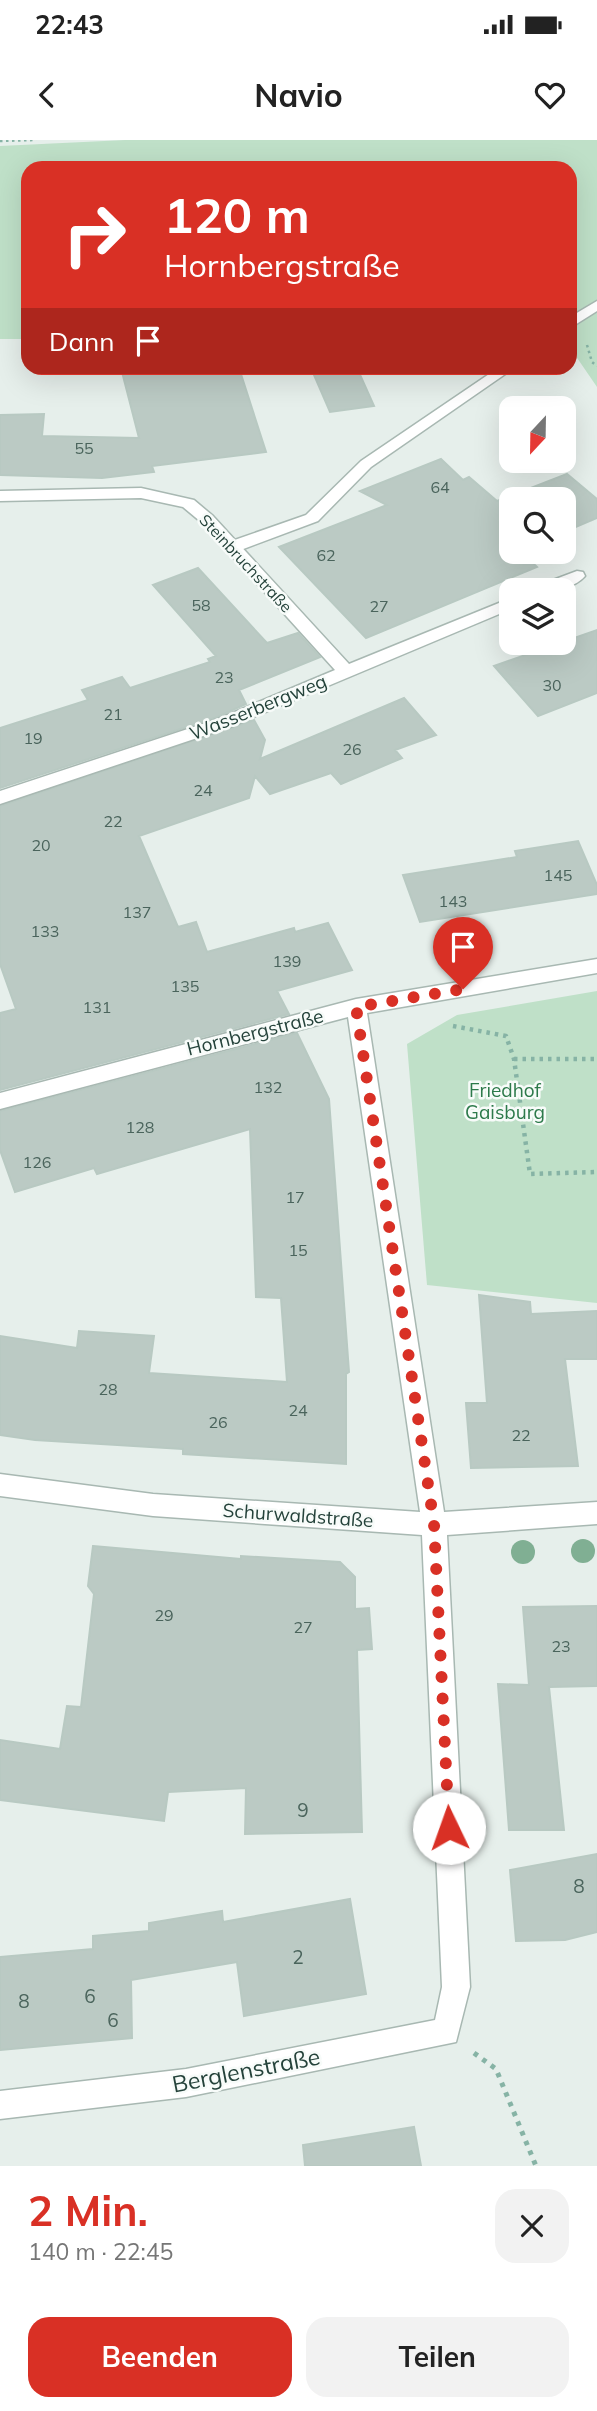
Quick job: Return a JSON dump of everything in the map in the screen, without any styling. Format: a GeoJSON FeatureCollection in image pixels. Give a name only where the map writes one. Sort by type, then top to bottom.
{"type":"FeatureCollection","features":[{"type":"Feature","properties":{"kind":"street"},"geometry":{"type":"LineString","coordinates":[[577,319],[597,306]]}},
{"type":"Feature","properties":{"kind":"street"},"geometry":{"type":"LineString","coordinates":[[232,547],[312,518],[366,464],[497,375]]}},
{"type":"Feature","properties":{"kind":"street","name":"Steinbruchstraße"},"geometry":{"type":"LineString","coordinates":[[0,496],[141,493],[188,503],[207,519],[346,671]]}},
{"type":"Feature","properties":{"kind":"street"},"geometry":{"type":"LineString","coordinates":[[571,578],[576,576]]}},
{"type":"Feature","properties":{"kind":"street","name":"Wasserbergweg"},"geometry":{"type":"LineString","coordinates":[[0,798],[224,723],[499,608]]}},
{"type":"Feature","properties":{"kind":"street","name":"Hornbergstraße"},"geometry":{"type":"LineString","coordinates":[[0,1101],[356,1007],[597,966]]}},
{"type":"Feature","properties":{"kind":"street"},"geometry":{"type":"LineString","coordinates":[[356,1007],[434,1524],[456,1987],[446,2032]]}},
{"type":"Feature","properties":{"kind":"street","name":"Schurwaldstraße"},"geometry":{"type":"LineString","coordinates":[[0,1485],[153,1505],[434,1524],[597,1513]]}},
{"type":"Feature","properties":{"kind":"street","name":"Berglenstraße"},"geometry":{"type":"LineString","coordinates":[[0,2105],[186,2083],[446,2032]]}},
{"type":"Feature","properties":{"kind":"path"},"geometry":{"type":"LineString","coordinates":[[0,141],[36,140]]}},
{"type":"Feature","properties":{"kind":"path"},"geometry":{"type":"LineString","coordinates":[[586,343],[592,362],[597,366]]}},
{"type":"Feature","properties":{"kind":"path"},"geometry":{"type":"LineString","coordinates":[[597,1059],[514,1059],[530,1174],[597,1172]]}},
{"type":"Feature","properties":{"kind":"path"},"geometry":{"type":"LineString","coordinates":[[446,2032],[496,2069],[536,2166]]}},
{"type":"Feature","properties":{"kind":"green space"},"geometry":{"type":"Polygon","coordinates":[[[125,140],[597,140],[597,387],[577,358],[577,161],[21,161],[21,339],[0,339],[0,146],[125,140]]]}},
{"type":"Feature","properties":{"kind":"green space","name":"Friedhof Gaisburg"},"geometry":{"type":"Polygon","coordinates":[[[597,991],[597,1303],[427,1285],[407,1044],[457,1015],[597,991]]]}},
{"type":"Feature","properties":{"kind":"building"},"geometry":{"type":"Polygon","coordinates":[[[123,375],[241,375],[266,452],[152,466],[154,472],[102,478],[0,475],[0,415],[44,414],[42,436],[139,438],[123,375]]]}},
{"type":"Feature","properties":{"kind":"building"},"geometry":{"type":"Polygon","coordinates":[[[314,375],[360,375],[374,406],[330,412],[314,375]]]}},
{"type":"Feature","properties":{"kind":"building"},"geometry":{"type":"Polygon","coordinates":[[[441,459],[463,480],[469,477],[499,500],[499,564],[534,564],[537,567],[511,578],[499,578],[499,583],[366,638],[279,547],[387,505],[360,491],[441,459]]]}},
{"type":"Feature","properties":{"kind":"building"},"geometry":{"type":"Polygon","coordinates":[[[567,474],[597,499],[597,518],[576,527],[576,487],[533,487],[567,474]]]}},
{"type":"Feature","properties":{"kind":"building"},"geometry":{"type":"Polygon","coordinates":[[[198,568],[267,643],[298,633],[320,657],[239,690],[246,704],[217,717],[0,788],[0,728],[88,700],[82,690],[122,677],[130,688],[210,662],[208,659],[216,656],[153,585],[198,568]]]}},
{"type":"Feature","properties":{"kind":"building"},"geometry":{"type":"Polygon","coordinates":[[[597,630],[597,693],[538,716],[494,666],[525,655],[576,655],[576,637],[597,630]]]}},
{"type":"Feature","properties":{"kind":"building"},"geometry":{"type":"Polygon","coordinates":[[[404,698],[436,735],[395,750],[402,758],[341,784],[331,773],[270,794],[255,776],[249,798],[139,836],[178,927],[196,922],[207,952],[294,928],[295,932],[328,923],[352,970],[277,991],[289,1014],[0,1090],[0,1013],[16,1009],[0,964],[0,806],[254,720],[265,740],[260,759],[404,698]]]}},
{"type":"Feature","properties":{"kind":"building"},"geometry":{"type":"Polygon","coordinates":[[[578,841],[597,885],[597,894],[420,922],[403,875],[517,857],[515,851],[578,841]]]}},
{"type":"Feature","properties":{"kind":"building"},"geometry":{"type":"Polygon","coordinates":[[[297,1033],[329,1099],[349,1372],[346,1374],[346,1464],[183,1454],[183,1449],[35,1440],[0,1435],[0,1336],[77,1348],[79,1331],[154,1336],[149,1373],[287,1382],[281,1298],[256,1297],[250,1129],[97,1174],[94,1168],[15,1192],[0,1150],[0,1111],[297,1033]]]}},
{"type":"Feature","properties":{"kind":"building"},"geometry":{"type":"Polygon","coordinates":[[[479,1295],[530,1302],[531,1314],[597,1311],[597,1359],[565,1359],[578,1466],[471,1468],[466,1403],[487,1403],[479,1295]]]}},
{"type":"Feature","properties":{"kind":"building"},"geometry":{"type":"Polygon","coordinates":[[[93,1546],[241,1559],[241,1556],[340,1562],[355,1577],[355,1609],[369,1608],[372,1649],[357,1650],[362,1832],[245,1834],[246,1788],[168,1792],[164,1821],[0,1800],[0,1740],[60,1749],[67,1706],[81,1707],[94,1594],[88,1586],[93,1546]]]}},
{"type":"Feature","properties":{"kind":"building"},"geometry":{"type":"Polygon","coordinates":[[[597,1606],[597,1686],[549,1687],[564,1830],[509,1830],[498,1684],[529,1685],[523,1607],[597,1606]]]}},
{"type":"Feature","properties":{"kind":"building"},"geometry":{"type":"Polygon","coordinates":[[[597,1854],[597,1932],[565,1940],[516,1941],[510,1870],[597,1854]]]}},
{"type":"Feature","properties":{"kind":"building"},"geometry":{"type":"Polygon","coordinates":[[[350,1899],[366,1994],[244,2016],[237,1962],[131,1980],[132,2038],[0,2050],[0,1957],[93,1949],[93,1936],[149,1931],[149,1923],[222,1911],[223,1922],[350,1899]]]}},
{"type":"Feature","properties":{"kind":"building"},"geometry":{"type":"Polygon","coordinates":[[[414,2127],[421,2166],[305,2166],[303,2145],[414,2127]]]}},
{"type":"Feature","properties":{"kind":"route"},"geometry":{"type":"LineString","coordinates":[[449,1828],[434,1524],[356,1007],[463,989]]}}]}
